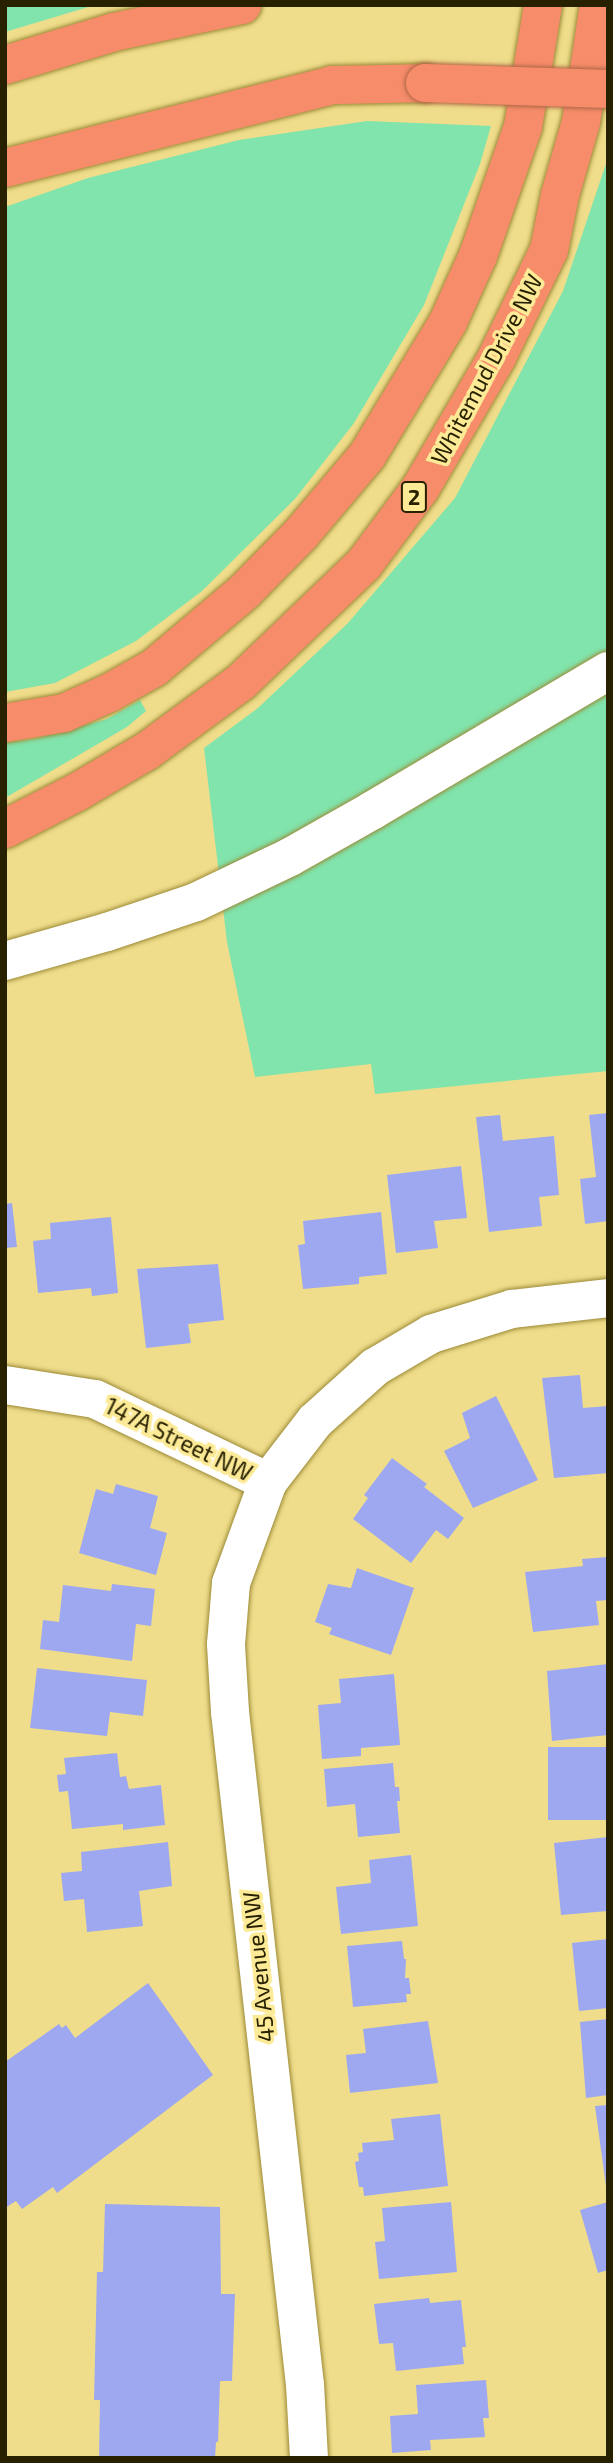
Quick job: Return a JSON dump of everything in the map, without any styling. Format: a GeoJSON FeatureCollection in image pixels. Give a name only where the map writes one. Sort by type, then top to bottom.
{"type":"FeatureCollection","features":[{"type":"Feature","properties":{"kind":"highway"},"geometry":{"type":"LineString","coordinates":[[5,65],[114,32],[242,5]]}},
{"type":"Feature","properties":{"kind":"highway"},"geometry":{"type":"LineString","coordinates":[[5,723],[64,713],[109,693],[154,668],[245,591],[301,534],[367,456],[448,322],[478,256],[523,127],[543,5]]}},
{"type":"Feature","properties":{"kind":"highway","name":"Whitemud Drive NW"},"geometry":{"type":"LineString","coordinates":[[5,829],[79,791],[147,751],[242,681],[364,564],[420,488],[497,357],[549,250],[560,195],[581,122],[599,5]]}},
{"type":"Feature","properties":{"kind":"highway"},"geometry":{"type":"LineString","coordinates":[[5,168],[332,85],[425,83],[608,89]]}},
{"type":"Feature","properties":{"kind":"street"},"geometry":{"type":"LineString","coordinates":[[5,961],[107,932],[208,897],[373,810],[608,671]]}},
{"type":"Feature","properties":{"kind":"street","name":"45 Avenue NW"},"geometry":{"type":"LineString","coordinates":[[309,2458],[305,2385],[230,1712],[226,1644],[231,1583],[268,1482],[315,1421],[375,1367],[431,1334],[512,1309],[608,1298]]}},
{"type":"Feature","properties":{"kind":"street","name":"147A Street NW"},"geometry":{"type":"LineString","coordinates":[[5,1385],[96,1399],[268,1482]]}},
{"type":"Feature","properties":{"kind":"green space"},"geometry":{"type":"Polygon","coordinates":[[[5,5],[95,5],[5,32],[5,5]]]}},
{"type":"Feature","properties":{"kind":"green space"},"geometry":{"type":"Polygon","coordinates":[[[367,121],[491,126],[480,164],[424,305],[354,423],[295,499],[202,591],[136,641],[55,683],[5,692],[5,207],[88,178],[239,140],[367,121]]]}},
{"type":"Feature","properties":{"kind":"green space"},"geometry":{"type":"Polygon","coordinates":[[[608,158],[608,1071],[375,1094],[371,1064],[255,1077],[227,942],[204,748],[258,708],[348,623],[455,498],[563,291],[608,158]]]}},
{"type":"Feature","properties":{"kind":"green space"},"geometry":{"type":"Polygon","coordinates":[[[140,700],[146,711],[127,727],[5,798],[5,743],[35,739],[107,719],[140,700]]]}},
{"type":"Feature","properties":{"kind":"building"},"geometry":{"type":"Polygon","coordinates":[[[608,1113],[608,1221],[585,1224],[580,1179],[596,1177],[589,1115],[608,1113]]]}},
{"type":"Feature","properties":{"kind":"building"},"geometry":{"type":"Polygon","coordinates":[[[500,1115],[503,1141],[554,1136],[559,1195],[539,1197],[542,1226],[489,1232],[476,1117],[500,1115]]]}},
{"type":"Feature","properties":{"kind":"building"},"geometry":{"type":"Polygon","coordinates":[[[461,1166],[467,1218],[434,1221],[438,1248],[396,1253],[387,1175],[461,1166]]]}},
{"type":"Feature","properties":{"kind":"building"},"geometry":{"type":"Polygon","coordinates":[[[12,1203],[17,1247],[5,1248],[5,1204],[12,1203]]]}},
{"type":"Feature","properties":{"kind":"building"},"geometry":{"type":"Polygon","coordinates":[[[381,1212],[387,1274],[359,1277],[359,1284],[303,1289],[298,1245],[305,1244],[303,1221],[381,1212]]]}},
{"type":"Feature","properties":{"kind":"building"},"geometry":{"type":"Polygon","coordinates":[[[111,1217],[118,1293],[92,1296],[91,1288],[38,1293],[33,1241],[51,1239],[50,1223],[111,1217]]]}},
{"type":"Feature","properties":{"kind":"building"},"geometry":{"type":"Polygon","coordinates":[[[218,1264],[224,1320],[188,1324],[191,1343],[146,1348],[137,1269],[218,1264]]]}},
{"type":"Feature","properties":{"kind":"building"},"geometry":{"type":"Polygon","coordinates":[[[580,1375],[583,1408],[608,1406],[608,1473],[554,1478],[542,1378],[580,1375]]]}},
{"type":"Feature","properties":{"kind":"building"},"geometry":{"type":"Polygon","coordinates":[[[496,1396],[538,1480],[473,1508],[444,1451],[470,1438],[462,1413],[496,1396]]]}},
{"type":"Feature","properties":{"kind":"building"},"geometry":{"type":"Polygon","coordinates":[[[392,1458],[427,1484],[424,1487],[464,1518],[448,1539],[436,1530],[411,1563],[353,1519],[368,1498],[364,1495],[392,1458]]]}},
{"type":"Feature","properties":{"kind":"building"},"geometry":{"type":"Polygon","coordinates":[[[116,1484],[158,1496],[150,1528],[167,1533],[156,1575],[79,1553],[96,1489],[113,1494],[116,1484]]]}},
{"type":"Feature","properties":{"kind":"building"},"geometry":{"type":"Polygon","coordinates":[[[608,1557],[608,1600],[596,1601],[599,1625],[533,1632],[525,1572],[583,1566],[582,1559],[608,1557]]]}},
{"type":"Feature","properties":{"kind":"building"},"geometry":{"type":"Polygon","coordinates":[[[357,1568],[414,1588],[391,1655],[329,1634],[332,1628],[315,1622],[328,1584],[351,1588],[357,1568]]]}},
{"type":"Feature","properties":{"kind":"building"},"geometry":{"type":"Polygon","coordinates":[[[112,1584],[155,1589],[151,1626],[136,1624],[132,1661],[40,1649],[43,1620],[59,1622],[63,1585],[111,1591],[112,1584]]]}},
{"type":"Feature","properties":{"kind":"building"},"geometry":{"type":"Polygon","coordinates":[[[608,1664],[608,1735],[552,1741],[547,1671],[608,1664]]]}},
{"type":"Feature","properties":{"kind":"building"},"geometry":{"type":"Polygon","coordinates":[[[37,1668],[147,1680],[143,1716],[110,1712],[107,1736],[30,1728],[37,1668]]]}},
{"type":"Feature","properties":{"kind":"building"},"geometry":{"type":"Polygon","coordinates":[[[394,1674],[400,1745],[361,1748],[361,1756],[322,1759],[318,1705],[341,1703],[339,1679],[394,1674]]]}},
{"type":"Feature","properties":{"kind":"building"},"geometry":{"type":"Polygon","coordinates":[[[548,1747],[608,1747],[608,1820],[548,1820],[548,1747]]]}},
{"type":"Feature","properties":{"kind":"building"},"geometry":{"type":"Polygon","coordinates":[[[117,1753],[120,1777],[126,1776],[129,1789],[161,1785],[165,1825],[123,1830],[123,1824],[72,1829],[68,1791],[59,1792],[57,1775],[66,1774],[64,1758],[117,1753]]]}},
{"type":"Feature","properties":{"kind":"building"},"geometry":{"type":"Polygon","coordinates":[[[393,1763],[395,1787],[399,1787],[400,1801],[397,1801],[400,1833],[358,1837],[355,1804],[327,1807],[324,1769],[393,1763]]]}},
{"type":"Feature","properties":{"kind":"building"},"geometry":{"type":"Polygon","coordinates":[[[608,1837],[608,1911],[561,1915],[554,1843],[608,1837]]]}},
{"type":"Feature","properties":{"kind":"building"},"geometry":{"type":"Polygon","coordinates":[[[168,1842],[172,1886],[139,1891],[143,1926],[87,1932],[84,1899],[64,1901],[61,1873],[82,1871],[81,1852],[168,1842]]]}},
{"type":"Feature","properties":{"kind":"building"},"geometry":{"type":"Polygon","coordinates":[[[411,1855],[418,1926],[341,1934],[336,1887],[371,1883],[369,1860],[411,1855]]]}},
{"type":"Feature","properties":{"kind":"building"},"geometry":{"type":"Polygon","coordinates":[[[608,1939],[608,2008],[579,2011],[572,1943],[608,1939]]]}},
{"type":"Feature","properties":{"kind":"building"},"geometry":{"type":"Polygon","coordinates":[[[402,1941],[406,1959],[405,1978],[409,1978],[411,1994],[406,1994],[407,2002],[353,2007],[347,1946],[402,1941]]]}},
{"type":"Feature","properties":{"kind":"building"},"geometry":{"type":"Polygon","coordinates":[[[148,1983],[213,2075],[57,2193],[53,2187],[22,2209],[16,2201],[5,2208],[5,2062],[59,2024],[62,2028],[66,2025],[75,2038],[148,1983]]]}},
{"type":"Feature","properties":{"kind":"building"},"geometry":{"type":"Polygon","coordinates":[[[608,2019],[608,2095],[586,2098],[580,2022],[608,2019]]]}},
{"type":"Feature","properties":{"kind":"building"},"geometry":{"type":"Polygon","coordinates":[[[428,2021],[438,2083],[350,2093],[346,2055],[366,2053],[363,2029],[428,2021]]]}},
{"type":"Feature","properties":{"kind":"building"},"geometry":{"type":"Polygon","coordinates":[[[608,2105],[608,2185],[606,2186],[595,2106],[608,2105]]]}},
{"type":"Feature","properties":{"kind":"building"},"geometry":{"type":"Polygon","coordinates":[[[440,2114],[448,2186],[364,2196],[363,2187],[359,2187],[355,2162],[359,2161],[358,2153],[363,2152],[362,2143],[394,2140],[391,2119],[440,2114]]]}},
{"type":"Feature","properties":{"kind":"building"},"geometry":{"type":"Polygon","coordinates":[[[451,2202],[457,2272],[379,2279],[375,2242],[385,2241],[382,2208],[451,2202]]]}},
{"type":"Feature","properties":{"kind":"building"},"geometry":{"type":"Polygon","coordinates":[[[608,2202],[608,2270],[598,2273],[580,2210],[608,2202]]]}},
{"type":"Feature","properties":{"kind":"building"},"geometry":{"type":"Polygon","coordinates":[[[105,2204],[220,2207],[221,2294],[235,2294],[232,2381],[220,2381],[215,2458],[99,2458],[100,2400],[94,2400],[97,2272],[103,2272],[105,2204]]]}},
{"type":"Feature","properties":{"kind":"building"},"geometry":{"type":"Polygon","coordinates":[[[429,2298],[430,2303],[461,2300],[466,2347],[462,2347],[464,2364],[396,2371],[393,2343],[379,2344],[374,2304],[429,2298]]]}},
{"type":"Feature","properties":{"kind":"building"},"geometry":{"type":"Polygon","coordinates":[[[486,2380],[489,2418],[483,2418],[485,2437],[430,2440],[431,2450],[392,2453],[390,2416],[418,2414],[416,2385],[486,2380]]]}}]}
